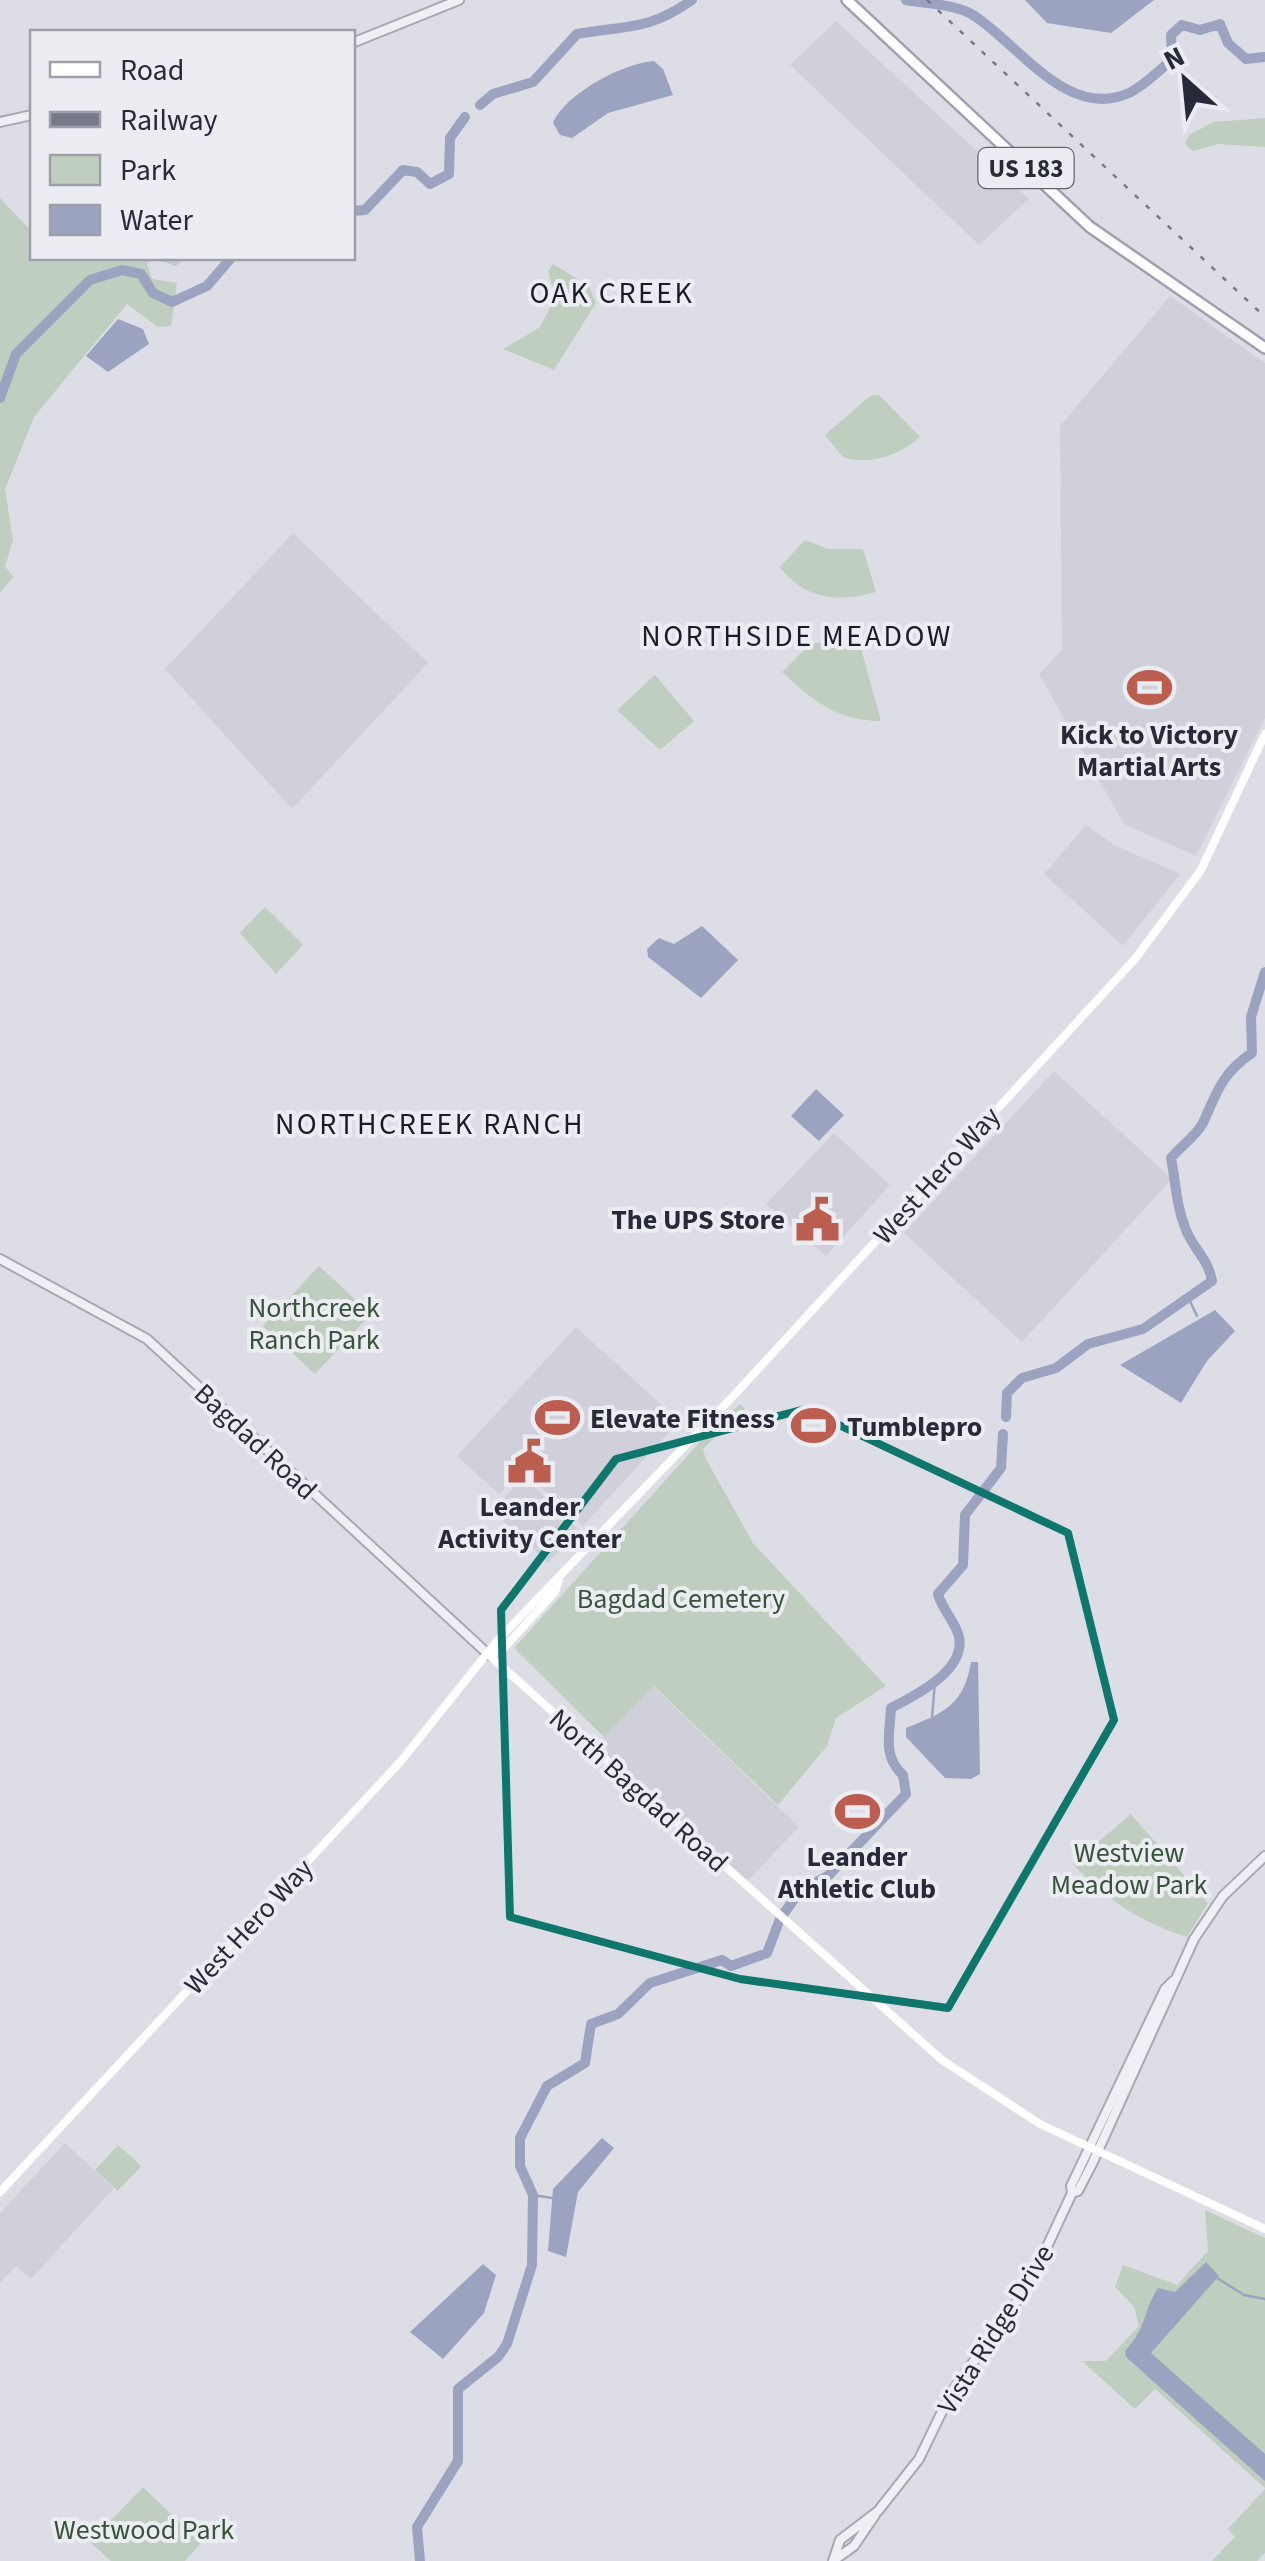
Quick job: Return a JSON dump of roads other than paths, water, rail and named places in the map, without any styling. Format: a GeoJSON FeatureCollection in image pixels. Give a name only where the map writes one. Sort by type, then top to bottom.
{"type":"FeatureCollection","features":[{"type":"Feature","properties":{"kind":"main road","name":"US 183"},"geometry":{"type":"LineString","coordinates":[[847,0],[1090,227],[1265,348]]}},
{"type":"Feature","properties":{"kind":"main road","name":"West Hero Way"},"geometry":{"type":"LineString","coordinates":[[0,2192],[375,1790],[537,1597],[559,1580],[1155,935],[1201,870],[1265,734]]}},
{"type":"Feature","properties":{"kind":"main road","name":"North Bagdad Road"},"geometry":{"type":"LineString","coordinates":[[489,1655],[942,2060],[1028,2117],[1265,2229]]}},
{"type":"Feature","properties":{"kind":"street"},"geometry":{"type":"LineString","coordinates":[[355,41],[459,0]]}},
{"type":"Feature","properties":{"kind":"street"},"geometry":{"type":"LineString","coordinates":[[0,122],[30,114]]}},
{"type":"Feature","properties":{"kind":"street","name":"Bagdad Road"},"geometry":{"type":"LineString","coordinates":[[0,1259],[147,1340],[489,1655]]}},
{"type":"Feature","properties":{"kind":"street","name":"Vista Ridge Drive"},"geometry":{"type":"LineString","coordinates":[[878,2511],[840,2540],[833,2561],[854,2546],[902,2485],[951,2393],[1030,2283],[1072,2193],[1078,2190],[1093,2149],[1173,1981],[1214,1910],[1265,1856]]}},
{"type":"Feature","properties":{"kind":"water"},"geometry":{"type":"Polygon","coordinates":[[[1025,0],[1154,0],[1111,33],[1047,23],[1025,0]]]}},
{"type":"Feature","properties":{"kind":"water"},"geometry":{"type":"Polygon","coordinates":[[[654,61],[663,69],[673,95],[608,113],[572,138],[560,135],[553,123],[569,101],[627,67],[654,61]]]}},
{"type":"Feature","properties":{"kind":"water"},"geometry":{"type":"Polygon","coordinates":[[[118,319],[143,329],[149,344],[108,372],[86,356],[118,319]]]}},
{"type":"Feature","properties":{"kind":"water"},"geometry":{"type":"Polygon","coordinates":[[[702,926],[738,960],[701,998],[648,957],[647,949],[659,938],[674,944],[702,926]]]}},
{"type":"Feature","properties":{"kind":"water"},"geometry":{"type":"Polygon","coordinates":[[[816,1089],[844,1115],[819,1141],[791,1116],[816,1089]]]}},
{"type":"Feature","properties":{"kind":"water"},"geometry":{"type":"Polygon","coordinates":[[[1215,1310],[1235,1331],[1207,1361],[1181,1403],[1120,1365],[1215,1310]]]}},
{"type":"Feature","properties":{"kind":"water"},"geometry":{"type":"Polygon","coordinates":[[[971,1662],[978,1662],[980,1774],[971,1779],[945,1778],[906,1737],[906,1728],[950,1706],[963,1688],[971,1662]]]}},
{"type":"Feature","properties":{"kind":"water"},"geometry":{"type":"Polygon","coordinates":[[[602,2138],[614,2148],[578,2192],[566,2257],[548,2251],[553,2189],[602,2138]]]}},
{"type":"Feature","properties":{"kind":"water"},"geometry":{"type":"Polygon","coordinates":[[[1206,2262],[1219,2276],[1151,2353],[1265,2454],[1265,2481],[1126,2357],[1125,2351],[1138,2334],[1158,2288],[1175,2292],[1206,2262]]]}},
{"type":"Feature","properties":{"kind":"water"},"geometry":{"type":"Polygon","coordinates":[[[483,2264],[496,2275],[484,2313],[443,2359],[410,2332],[483,2264]]]}},
{"type":"Feature","properties":{"kind":"waterway"},"geometry":{"type":"LineString","coordinates":[[480,105],[493,94],[533,82],[577,34],[649,22],[692,0]]}},
{"type":"Feature","properties":{"kind":"waterway"},"geometry":{"type":"LineString","coordinates":[[906,0],[966,11],[1045,75],[1085,97],[1106,99],[1140,86],[1172,60],[1171,35],[1182,25],[1200,30],[1220,24],[1228,43],[1246,59],[1265,57]]}},
{"type":"Feature","properties":{"kind":"waterway"},"geometry":{"type":"LineString","coordinates":[[355,211],[365,210],[403,170],[417,172],[430,184],[449,174],[450,138],[465,117]]}},
{"type":"Feature","properties":{"kind":"waterway"},"geometry":{"type":"LineString","coordinates":[[0,398],[16,354],[90,280],[122,270],[141,274],[153,293],[172,302],[207,286],[229,260]]}},
{"type":"Feature","properties":{"kind":"waterway"},"geometry":{"type":"LineString","coordinates":[[1006,1417],[1007,1393],[1022,1378],[1056,1368],[1088,1344],[1143,1329],[1212,1281],[1183,1221],[1171,1158],[1200,1127],[1227,1076],[1252,1053],[1251,1017],[1265,972]]}},
{"type":"Feature","properties":{"kind":"waterway"},"geometry":{"type":"LineString","coordinates":[[1188,1297],[1197,1316]]}},
{"type":"Feature","properties":{"kind":"waterway"},"geometry":{"type":"LineString","coordinates":[[420,2561],[417,2527],[458,2461],[458,2389],[498,2357],[507,2344],[532,2265],[533,2195],[520,2166],[520,2138],[547,2086],[585,2063],[591,2024],[618,2014],[650,1983],[722,1960],[731,1966],[767,1953],[780,1919],[799,1892],[829,1875],[906,1794],[903,1775],[890,1752],[891,1708],[936,1681],[955,1661],[959,1637],[938,1594],[963,1565],[965,1515],[1001,1468],[1003,1434]]}},
{"type":"Feature","properties":{"kind":"waterway"},"geometry":{"type":"LineString","coordinates":[[932,1717],[935,1682]]}},
{"type":"Feature","properties":{"kind":"waterway"},"geometry":{"type":"LineString","coordinates":[[533,2195],[552,2198]]}},
{"type":"Feature","properties":{"kind":"waterway"},"geometry":{"type":"LineString","coordinates":[[1217,2278],[1244,2295],[1265,2299]]}},
{"type":"Feature","properties":{"kind":"railway"},"geometry":{"type":"LineString","coordinates":[[927,0],[1265,317]]}},
{"type":"Feature","properties":{"kind":"place","name":"Kick to Victory Martial Arts"},"geometry":{"type":"Point","coordinates":[1149,688]}},
{"type":"Feature","properties":{"kind":"place","name":"The UPS Store"},"geometry":{"type":"Point","coordinates":[818,1219]}},
{"type":"Feature","properties":{"kind":"place","name":"Elevate Fitness"},"geometry":{"type":"Point","coordinates":[557,1418]}},
{"type":"Feature","properties":{"kind":"place","name":"Tumblepro"},"geometry":{"type":"Point","coordinates":[814,1426]}},
{"type":"Feature","properties":{"kind":"place","name":"Leander Activity Center"},"geometry":{"type":"Point","coordinates":[530,1461]}},
{"type":"Feature","properties":{"kind":"place","name":"Leander Athletic Club"},"geometry":{"type":"Point","coordinates":[857,1811]}},
{"type":"Feature","properties":{"kind":"district","name":"OAK CREEK"},"geometry":{"type":"Point","coordinates":[612,293]}},
{"type":"Feature","properties":{"kind":"district","name":"NORTHSIDE MEADOW"},"geometry":{"type":"Point","coordinates":[797,636]}},
{"type":"Feature","properties":{"kind":"district","name":"NORTHCREEK RANCH"},"geometry":{"type":"Point","coordinates":[430,1124]}},
{"type":"Feature","properties":{"kind":"park label","name":"Northcreek Ranch Park"},"geometry":{"type":"Point","coordinates":[314,1323]}},
{"type":"Feature","properties":{"kind":"park label","name":"Bagdad Cemetery"},"geometry":{"type":"Point","coordinates":[681,1598]}},
{"type":"Feature","properties":{"kind":"park label","name":"Westview Meadow Park"},"geometry":{"type":"Point","coordinates":[1129,1868]}},
{"type":"Feature","properties":{"kind":"park label","name":"Westwood Park"},"geometry":{"type":"Point","coordinates":[144,2529]}}]}
